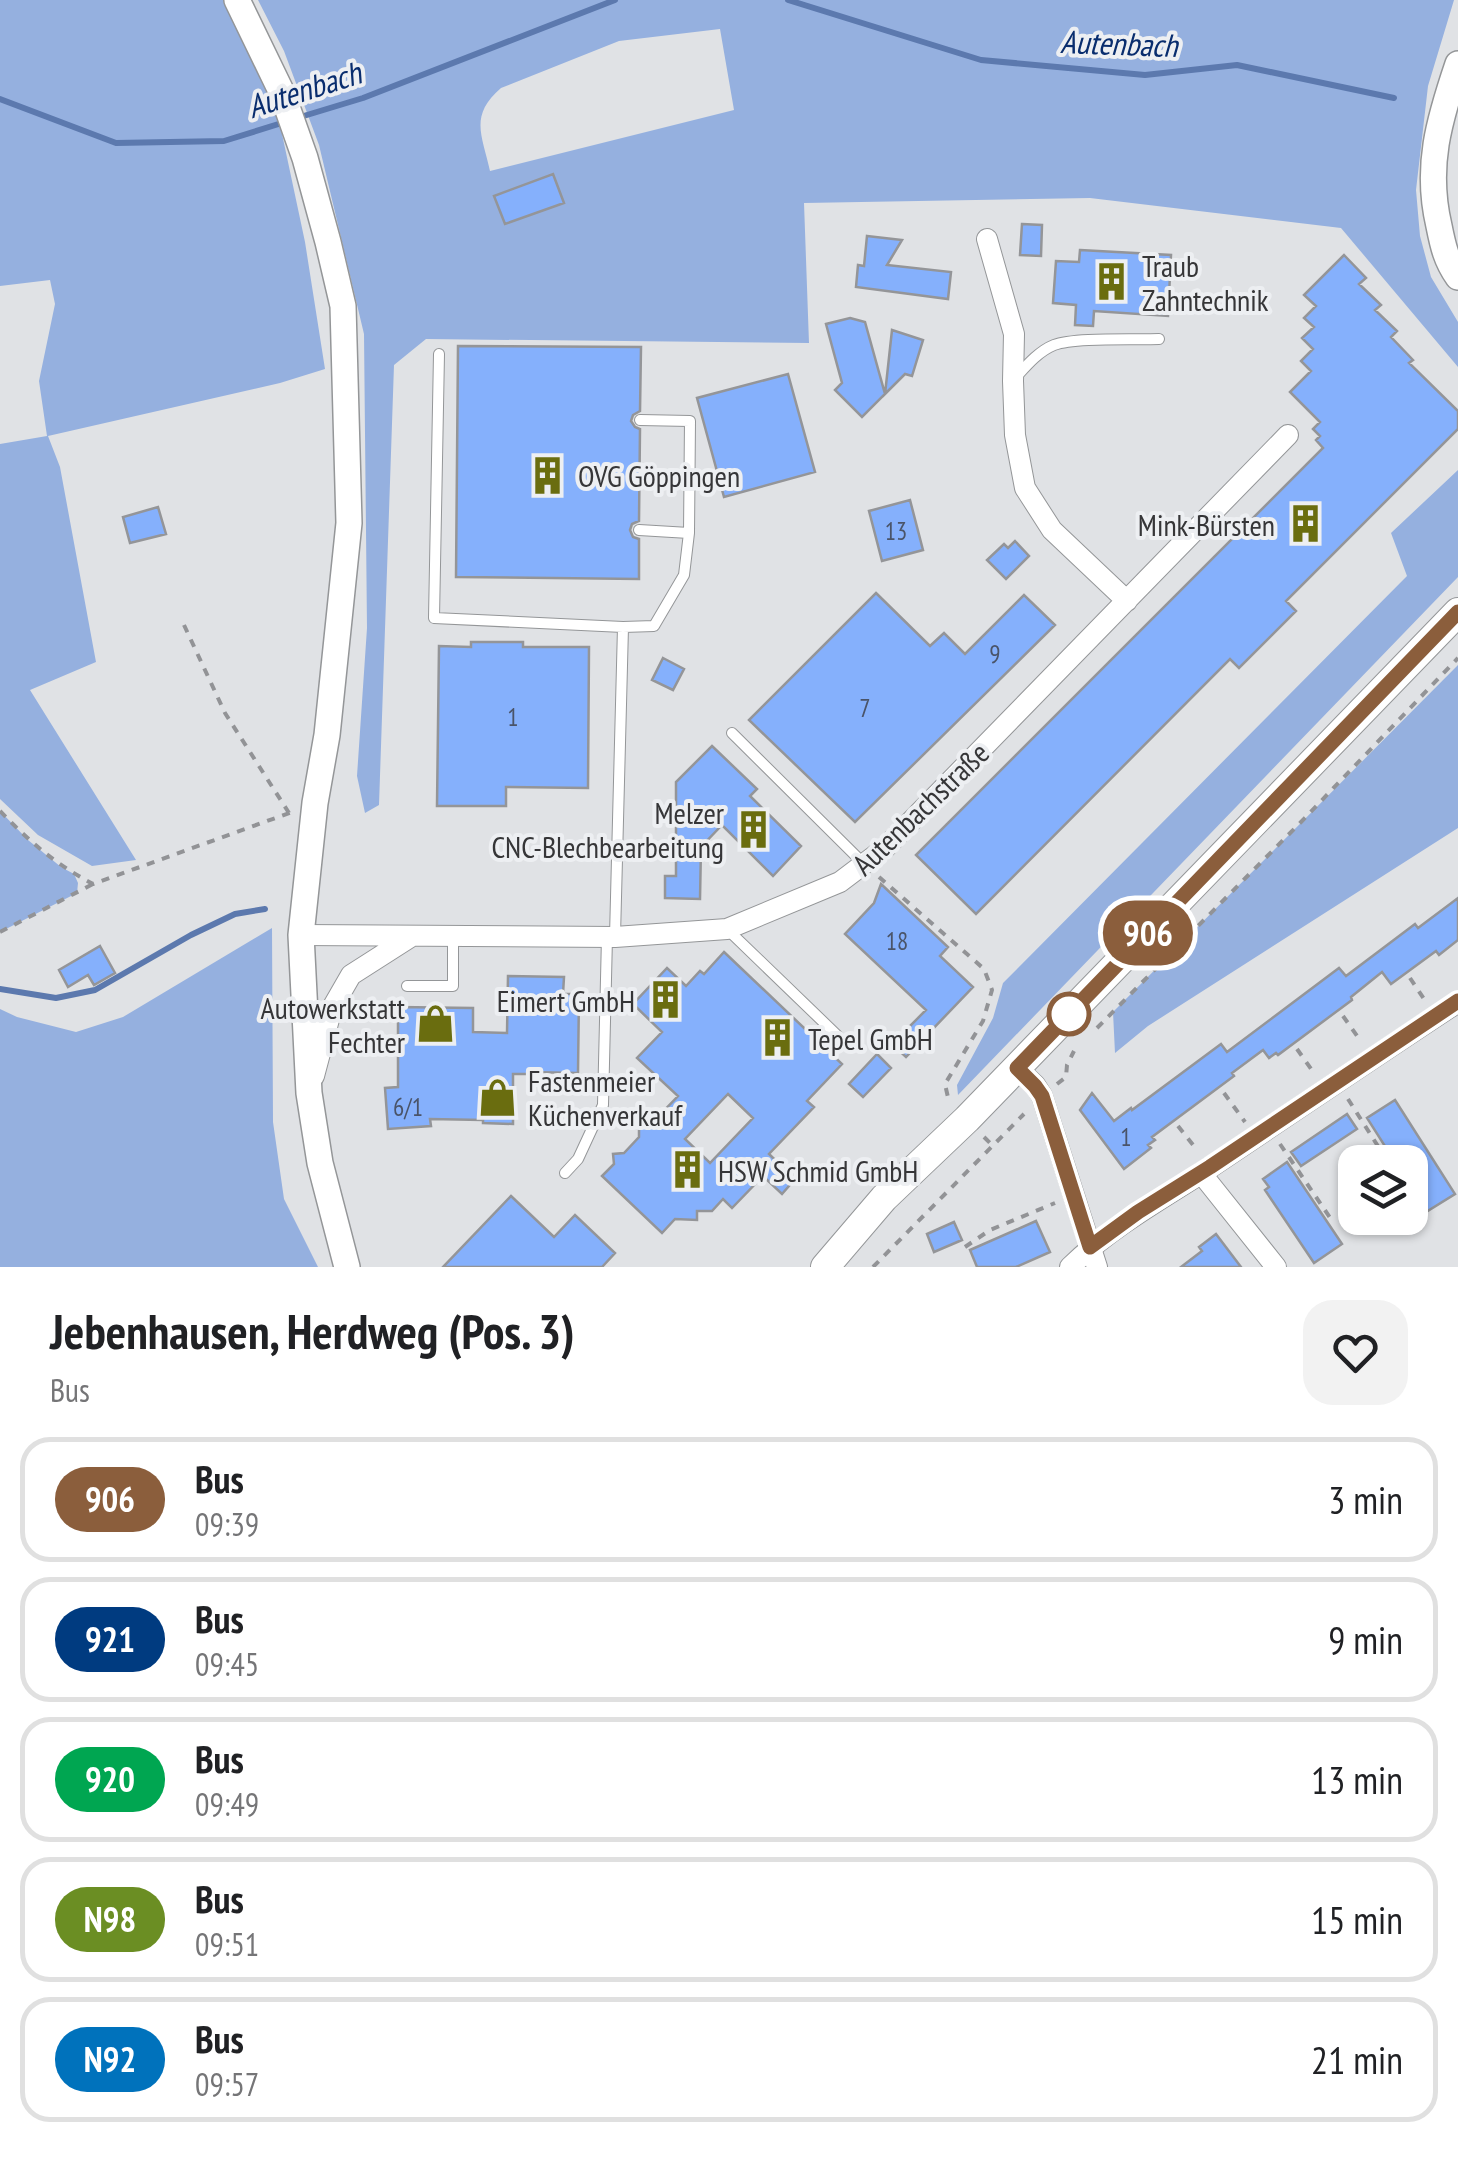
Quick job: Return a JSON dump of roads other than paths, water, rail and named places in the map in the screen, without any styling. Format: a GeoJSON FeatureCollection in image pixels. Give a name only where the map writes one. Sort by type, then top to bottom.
{"type":"FeatureCollection","features":[{"type":"Feature","properties":{"kind":"main road"},"geometry":{"type":"LineString","coordinates":[[825,1267],[884,1198],[968,1119],[1458,612]]}},
{"type":"Feature","properties":{"kind":"street"},"geometry":{"type":"LineString","coordinates":[[237,0],[282,93],[305,158],[343,306],[349,523],[302,935],[310,1093],[320,1163],[347,1267]]}},
{"type":"Feature","properties":{"kind":"street"},"geometry":{"type":"LineString","coordinates":[[1458,64],[1439,118],[1432,198],[1446,260],[1458,277]]}},
{"type":"Feature","properties":{"kind":"street"},"geometry":{"type":"LineString","coordinates":[[987,239],[1014,334],[1015,435],[1025,488],[1052,530],[1127,602]]}},
{"type":"Feature","properties":{"kind":"street","name":"Autenbachstraße"},"geometry":{"type":"LineString","coordinates":[[302,935],[611,938],[727,929],[840,882],[885,848],[1288,435]]}},
{"type":"Feature","properties":{"kind":"street"},"geometry":{"type":"LineString","coordinates":[[310,1093],[332,1008],[351,975],[412,936]]}},
{"type":"Feature","properties":{"kind":"street"},"geometry":{"type":"LineString","coordinates":[[1070,1267],[1093,1257],[1138,1212],[1458,1002]]}},
{"type":"Feature","properties":{"kind":"street"},"geometry":{"type":"LineString","coordinates":[[1017,1068],[1042,1096],[1093,1257]]}},
{"type":"Feature","properties":{"kind":"street"},"geometry":{"type":"LineString","coordinates":[[1206,1170],[1276,1267]]}},
{"type":"Feature","properties":{"kind":"lane"},"geometry":{"type":"LineString","coordinates":[[1013,381],[1032,359],[1054,344],[1159,339]]}},
{"type":"Feature","properties":{"kind":"lane"},"geometry":{"type":"LineString","coordinates":[[439,354],[434,618],[654,626],[684,575],[690,421],[640,420]]}},
{"type":"Feature","properties":{"kind":"lane"},"geometry":{"type":"LineString","coordinates":[[639,530],[688,533]]}},
{"type":"Feature","properties":{"kind":"lane"},"geometry":{"type":"LineString","coordinates":[[565,1173],[578,1159],[603,1105],[623,626]]}},
{"type":"Feature","properties":{"kind":"lane"},"geometry":{"type":"LineString","coordinates":[[732,733],[865,864]]}},
{"type":"Feature","properties":{"kind":"lane"},"geometry":{"type":"LineString","coordinates":[[727,929],[842,1040]]}},
{"type":"Feature","properties":{"kind":"lane"},"geometry":{"type":"LineString","coordinates":[[407,986],[453,986],[453,937]]}},
{"type":"Feature","properties":{"kind":"waterway","name":"Autenbach"},"geometry":{"type":"LineString","coordinates":[[297,118],[363,98],[615,0]]}},
{"type":"Feature","properties":{"kind":"waterway","name":"Autenbach"},"geometry":{"type":"LineString","coordinates":[[788,0],[981,60],[1145,75],[1237,65],[1394,98]]}},
{"type":"Feature","properties":{"kind":"waterway","name":"Autenbach"},"geometry":{"type":"LineString","coordinates":[[0,99],[116,143],[224,141],[285,122]]}},
{"type":"Feature","properties":{"kind":"waterway"},"geometry":{"type":"LineString","coordinates":[[0,989],[56,998],[95,990],[235,914],[265,909]]}},
{"type":"Feature","properties":{"kind":"place","name":"Traub Zahntechnik"},"geometry":{"type":"Point","coordinates":[1112,282]}},
{"type":"Feature","properties":{"kind":"place","name":"OVG Göppingen"},"geometry":{"type":"Point","coordinates":[548,475]}},
{"type":"Feature","properties":{"kind":"place","name":"Mink-Bürsten"},"geometry":{"type":"Point","coordinates":[1305,524]}},
{"type":"Feature","properties":{"kind":"place","name":"Melzer CNC-Blechbearbeitung"},"geometry":{"type":"Point","coordinates":[754,829]}},
{"type":"Feature","properties":{"kind":"place","name":"Eimert GmbH"},"geometry":{"type":"Point","coordinates":[665,1000]}},
{"type":"Feature","properties":{"kind":"place","name":"Autowerkstatt Fechter"},"geometry":{"type":"Point","coordinates":[435,1024]}},
{"type":"Feature","properties":{"kind":"place","name":"Tepel GmbH"},"geometry":{"type":"Point","coordinates":[778,1038]}},
{"type":"Feature","properties":{"kind":"place","name":"Fastenmeier Küchenverkauf"},"geometry":{"type":"Point","coordinates":[498,1097]}},
{"type":"Feature","properties":{"kind":"place","name":"HSW Schmid GmbH"},"geometry":{"type":"Point","coordinates":[688,1170]}}]}
